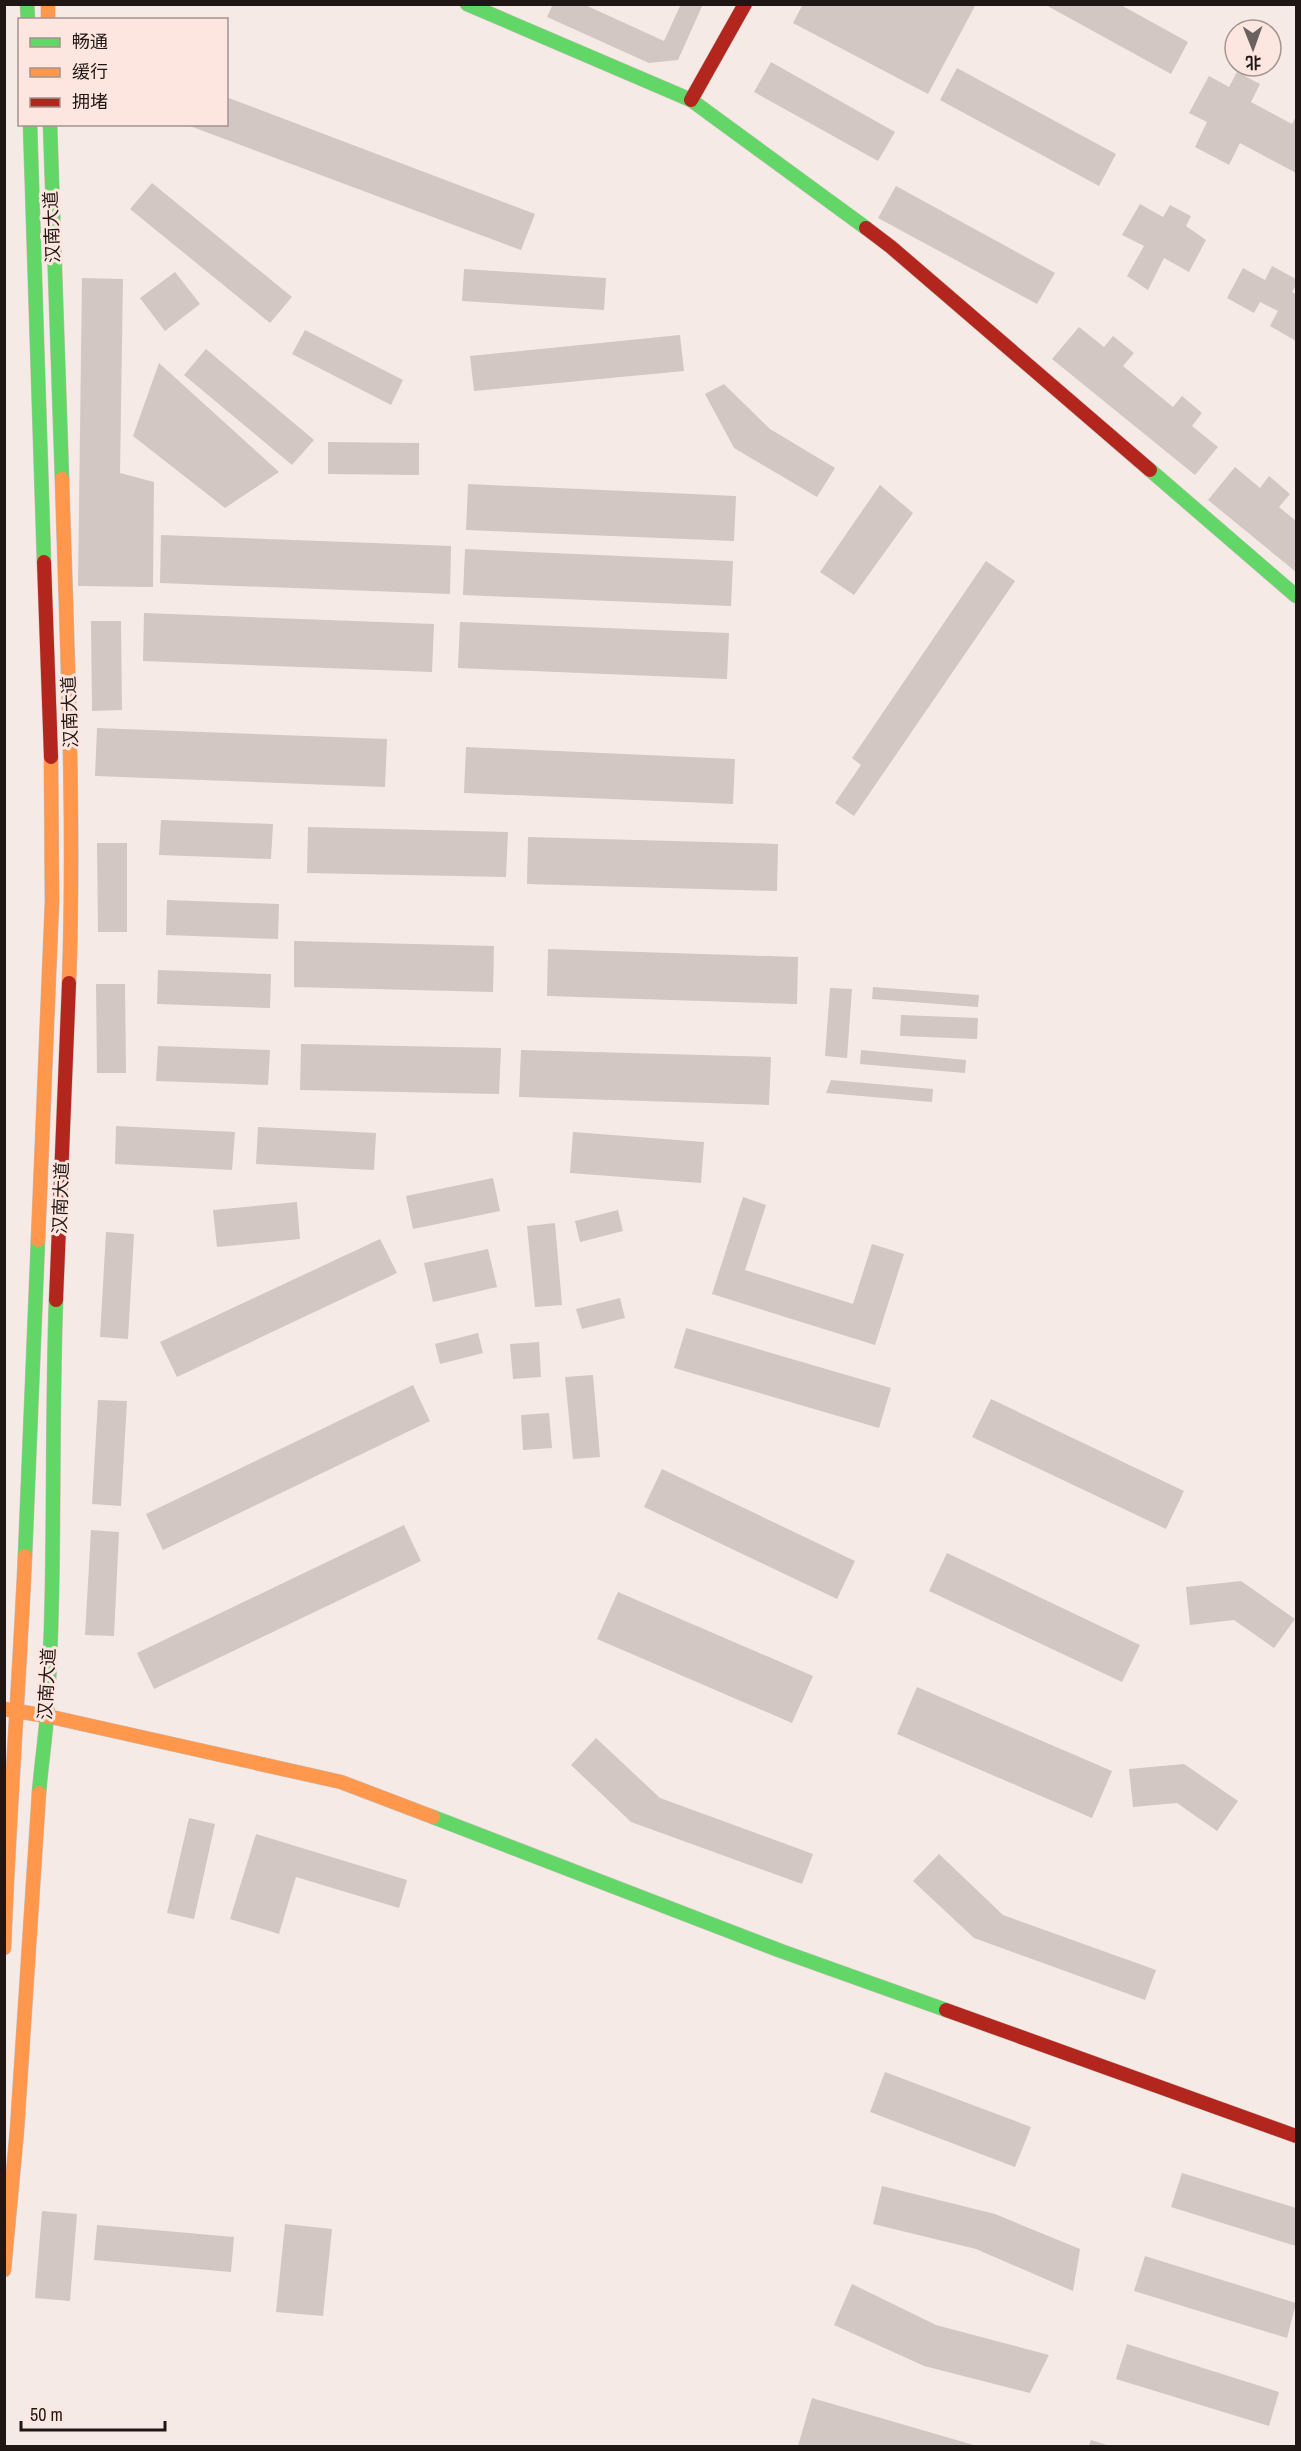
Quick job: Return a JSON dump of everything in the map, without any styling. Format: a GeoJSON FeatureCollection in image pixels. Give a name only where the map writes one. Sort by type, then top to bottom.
{"type":"FeatureCollection","features":[{"type":"Feature","properties":{"kind":"main road"},"geometry":{"type":"LineString","coordinates":[[467,4],[691,100],[891,248],[1296,596]]}},
{"type":"Feature","properties":{"kind":"main road"},"geometry":{"type":"LineString","coordinates":[[691,100],[745,4]]}},
{"type":"Feature","properties":{"kind":"main road","name":"汉南大道"},"geometry":{"type":"LineString","coordinates":[[4,1948],[11,1778],[11,1710],[52,902],[51,759],[30,126]]}},
{"type":"Feature","properties":{"kind":"main road","name":"汉南大道"},"geometry":{"type":"LineString","coordinates":[[4,2270],[17,2130],[40,1778],[47,1716],[53,1535],[53,1386],[72,902],[71,758],[50,126]]}},
{"type":"Feature","properties":{"kind":"main road"},"geometry":{"type":"LineString","coordinates":[[11,1710],[47,1716],[341,1782],[781,1951],[1296,2136]]}},
{"type":"Feature","properties":{"kind":"building"},"geometry":{"type":"Polygon","coordinates":[[[553,4],[583,4],[664,41],[681,4],[703,4],[678,60],[649,63],[547,17],[553,4]]]}},
{"type":"Feature","properties":{"kind":"building"},"geometry":{"type":"Polygon","coordinates":[[[803,4],[976,4],[928,94],[793,23],[803,4]]]}},
{"type":"Feature","properties":{"kind":"building"},"geometry":{"type":"Polygon","coordinates":[[[1044,4],[1119,4],[1188,42],[1171,74],[1044,4]]]}},
{"type":"Feature","properties":{"kind":"building"},"geometry":{"type":"Polygon","coordinates":[[[771,62],[895,132],[878,161],[754,92],[771,62]]]}},
{"type":"Feature","properties":{"kind":"building"},"geometry":{"type":"Polygon","coordinates":[[[957,68],[1116,154],[1099,186],[940,100],[957,68]]]}},
{"type":"Feature","properties":{"kind":"building"},"geometry":{"type":"Polygon","coordinates":[[[1209,76],[1229,87],[1234,78],[1248,78],[1260,84],[1251,102],[1292,124],[1296,116],[1296,173],[1240,143],[1229,165],[1195,147],[1207,122],[1189,113],[1209,76]]]}},
{"type":"Feature","properties":{"kind":"building"},"geometry":{"type":"Polygon","coordinates":[[[228,98],[535,214],[521,250],[190,126],[228,126],[228,98]]]}},
{"type":"Feature","properties":{"kind":"building"},"geometry":{"type":"Polygon","coordinates":[[[152,183],[292,297],[270,323],[130,209],[152,183]]]}},
{"type":"Feature","properties":{"kind":"building"},"geometry":{"type":"Polygon","coordinates":[[[896,186],[1055,273],[1037,304],[878,218],[896,186]]]}},
{"type":"Feature","properties":{"kind":"building"},"geometry":{"type":"Polygon","coordinates":[[[1140,204],[1163,217],[1170,205],[1191,216],[1186,226],[1206,240],[1189,272],[1164,258],[1148,290],[1127,276],[1144,246],[1122,235],[1140,204]]]}},
{"type":"Feature","properties":{"kind":"building"},"geometry":{"type":"Polygon","coordinates":[[[1272,266],[1296,279],[1292,292],[1296,294],[1296,341],[1270,326],[1278,311],[1260,302],[1254,313],[1227,298],[1243,268],[1265,280],[1272,266]]]}},
{"type":"Feature","properties":{"kind":"building"},"geometry":{"type":"Polygon","coordinates":[[[464,269],[606,278],[604,310],[462,301],[464,269]]]}},
{"type":"Feature","properties":{"kind":"building"},"geometry":{"type":"Polygon","coordinates":[[[175,272],[200,304],[165,331],[140,298],[175,272]]]}},
{"type":"Feature","properties":{"kind":"building"},"geometry":{"type":"Polygon","coordinates":[[[82,278],[123,279],[120,473],[154,482],[153,587],[78,586],[82,278]]]}},
{"type":"Feature","properties":{"kind":"building"},"geometry":{"type":"Polygon","coordinates":[[[1079,327],[1104,347],[1113,336],[1134,353],[1123,366],[1173,407],[1182,396],[1202,413],[1192,426],[1218,447],[1195,475],[1052,359],[1079,327]]]}},
{"type":"Feature","properties":{"kind":"building"},"geometry":{"type":"Polygon","coordinates":[[[305,330],[403,380],[391,405],[292,354],[305,330]]]}},
{"type":"Feature","properties":{"kind":"building"},"geometry":{"type":"Polygon","coordinates":[[[680,335],[684,371],[474,391],[470,356],[680,335]]]}},
{"type":"Feature","properties":{"kind":"building"},"geometry":{"type":"Polygon","coordinates":[[[206,349],[314,440],[292,465],[184,375],[206,349]]]}},
{"type":"Feature","properties":{"kind":"building"},"geometry":{"type":"Polygon","coordinates":[[[159,363],[279,472],[225,508],[133,436],[159,363]]]}},
{"type":"Feature","properties":{"kind":"building"},"geometry":{"type":"Polygon","coordinates":[[[724,384],[770,429],[835,468],[817,497],[734,448],[705,394],[724,384]]]}},
{"type":"Feature","properties":{"kind":"building"},"geometry":{"type":"Polygon","coordinates":[[[328,442],[419,443],[419,475],[328,474],[328,442]]]}},
{"type":"Feature","properties":{"kind":"building"},"geometry":{"type":"Polygon","coordinates":[[[1235,467],[1260,488],[1269,476],[1290,494],[1279,507],[1296,521],[1296,572],[1208,500],[1235,467]]]}},
{"type":"Feature","properties":{"kind":"building"},"geometry":{"type":"Polygon","coordinates":[[[468,484],[736,496],[734,541],[466,530],[468,484]]]}},
{"type":"Feature","properties":{"kind":"building"},"geometry":{"type":"Polygon","coordinates":[[[880,485],[913,513],[854,595],[820,572],[880,485]]]}},
{"type":"Feature","properties":{"kind":"building"},"geometry":{"type":"Polygon","coordinates":[[[161,535],[451,546],[450,594],[160,583],[161,535]]]}},
{"type":"Feature","properties":{"kind":"building"},"geometry":{"type":"Polygon","coordinates":[[[465,549],[733,561],[731,606],[463,595],[465,549]]]}},
{"type":"Feature","properties":{"kind":"building"},"geometry":{"type":"Polygon","coordinates":[[[986,561],[1015,581],[854,816],[835,803],[861,765],[852,758],[986,561]]]}},
{"type":"Feature","properties":{"kind":"building"},"geometry":{"type":"Polygon","coordinates":[[[144,613],[434,624],[432,672],[143,661],[144,613]]]}},
{"type":"Feature","properties":{"kind":"building"},"geometry":{"type":"Polygon","coordinates":[[[91,621],[121,621],[122,710],[92,711],[91,621]]]}},
{"type":"Feature","properties":{"kind":"building"},"geometry":{"type":"Polygon","coordinates":[[[460,622],[729,633],[727,679],[458,668],[460,622]]]}},
{"type":"Feature","properties":{"kind":"building"},"geometry":{"type":"Polygon","coordinates":[[[97,728],[387,739],[385,787],[95,776],[97,728]]]}},
{"type":"Feature","properties":{"kind":"building"},"geometry":{"type":"Polygon","coordinates":[[[466,747],[735,759],[733,804],[464,793],[466,747]]]}},
{"type":"Feature","properties":{"kind":"building"},"geometry":{"type":"Polygon","coordinates":[[[161,820],[273,824],[271,859],[159,855],[161,820]]]}},
{"type":"Feature","properties":{"kind":"building"},"geometry":{"type":"Polygon","coordinates":[[[308,827],[508,832],[506,877],[307,873],[308,827]]]}},
{"type":"Feature","properties":{"kind":"building"},"geometry":{"type":"Polygon","coordinates":[[[528,837],[778,844],[777,891],[527,884],[528,837]]]}},
{"type":"Feature","properties":{"kind":"building"},"geometry":{"type":"Polygon","coordinates":[[[97,843],[127,843],[127,932],[98,932],[97,843]]]}},
{"type":"Feature","properties":{"kind":"building"},"geometry":{"type":"Polygon","coordinates":[[[167,900],[279,904],[278,939],[166,935],[167,900]]]}},
{"type":"Feature","properties":{"kind":"building"},"geometry":{"type":"Polygon","coordinates":[[[294,941],[494,946],[493,992],[294,987],[294,941]]]}},
{"type":"Feature","properties":{"kind":"building"},"geometry":{"type":"Polygon","coordinates":[[[548,949],[798,957],[797,1004],[547,996],[548,949]]]}},
{"type":"Feature","properties":{"kind":"building"},"geometry":{"type":"Polygon","coordinates":[[[158,970],[271,974],[270,1008],[157,1004],[158,970]]]}},
{"type":"Feature","properties":{"kind":"building"},"geometry":{"type":"Polygon","coordinates":[[[96,984],[125,984],[126,1073],[97,1073],[96,984]]]}},
{"type":"Feature","properties":{"kind":"building"},"geometry":{"type":"Polygon","coordinates":[[[873,987],[979,995],[978,1007],[872,999],[873,987]]]}},
{"type":"Feature","properties":{"kind":"building"},"geometry":{"type":"Polygon","coordinates":[[[830,988],[852,989],[847,1058],[825,1056],[830,988]]]}},
{"type":"Feature","properties":{"kind":"building"},"geometry":{"type":"Polygon","coordinates":[[[901,1015],[978,1018],[977,1039],[900,1036],[901,1015]]]}},
{"type":"Feature","properties":{"kind":"building"},"geometry":{"type":"Polygon","coordinates":[[[301,1044],[501,1048],[499,1094],[300,1090],[301,1044]]]}},
{"type":"Feature","properties":{"kind":"building"},"geometry":{"type":"Polygon","coordinates":[[[158,1046],[270,1050],[268,1085],[156,1081],[158,1046]]]}},
{"type":"Feature","properties":{"kind":"building"},"geometry":{"type":"Polygon","coordinates":[[[521,1050],[771,1057],[769,1105],[519,1097],[521,1050]]]}},
{"type":"Feature","properties":{"kind":"building"},"geometry":{"type":"Polygon","coordinates":[[[861,1050],[966,1060],[965,1073],[860,1064],[861,1050]]]}},
{"type":"Feature","properties":{"kind":"building"},"geometry":{"type":"Polygon","coordinates":[[[831,1080],[933,1089],[932,1102],[826,1093],[831,1080]]]}},
{"type":"Feature","properties":{"kind":"building"},"geometry":{"type":"Polygon","coordinates":[[[116,1126],[235,1132],[232,1170],[115,1164],[116,1126]]]}},
{"type":"Feature","properties":{"kind":"building"},"geometry":{"type":"Polygon","coordinates":[[[258,1127],[376,1133],[374,1170],[256,1164],[258,1127]]]}},
{"type":"Feature","properties":{"kind":"building"},"geometry":{"type":"Polygon","coordinates":[[[573,1132],[704,1142],[701,1183],[570,1173],[573,1132]]]}},
{"type":"Feature","properties":{"kind":"building"},"geometry":{"type":"Polygon","coordinates":[[[493,1178],[500,1211],[413,1229],[406,1196],[493,1178]]]}},
{"type":"Feature","properties":{"kind":"building"},"geometry":{"type":"Polygon","coordinates":[[[743,1197],[766,1205],[745,1270],[853,1304],[872,1244],[904,1254],[875,1345],[712,1294],[743,1197]]]}},
{"type":"Feature","properties":{"kind":"building"},"geometry":{"type":"Polygon","coordinates":[[[297,1202],[300,1239],[217,1247],[213,1210],[297,1202]]]}},
{"type":"Feature","properties":{"kind":"building"},"geometry":{"type":"Polygon","coordinates":[[[618,1210],[623,1231],[580,1242],[575,1221],[618,1210]]]}},
{"type":"Feature","properties":{"kind":"building"},"geometry":{"type":"Polygon","coordinates":[[[555,1223],[562,1305],[535,1307],[527,1226],[555,1223]]]}},
{"type":"Feature","properties":{"kind":"building"},"geometry":{"type":"Polygon","coordinates":[[[106,1232],[134,1234],[128,1339],[100,1337],[106,1232]]]}},
{"type":"Feature","properties":{"kind":"building"},"geometry":{"type":"Polygon","coordinates":[[[380,1239],[397,1273],[177,1377],[160,1342],[380,1239]]]}},
{"type":"Feature","properties":{"kind":"building"},"geometry":{"type":"Polygon","coordinates":[[[488,1249],[497,1287],[433,1302],[424,1263],[488,1249]]]}},
{"type":"Feature","properties":{"kind":"building"},"geometry":{"type":"Polygon","coordinates":[[[620,1298],[625,1318],[582,1329],[576,1309],[620,1298]]]}},
{"type":"Feature","properties":{"kind":"building"},"geometry":{"type":"Polygon","coordinates":[[[686,1328],[891,1388],[879,1428],[674,1368],[686,1328]]]}},
{"type":"Feature","properties":{"kind":"building"},"geometry":{"type":"Polygon","coordinates":[[[478,1333],[483,1353],[440,1364],[435,1344],[478,1333]]]}},
{"type":"Feature","properties":{"kind":"building"},"geometry":{"type":"Polygon","coordinates":[[[539,1342],[541,1377],[513,1379],[510,1344],[539,1342]]]}},
{"type":"Feature","properties":{"kind":"building"},"geometry":{"type":"Polygon","coordinates":[[[593,1375],[600,1457],[573,1459],[565,1377],[593,1375]]]}},
{"type":"Feature","properties":{"kind":"building"},"geometry":{"type":"Polygon","coordinates":[[[413,1385],[430,1421],[163,1550],[146,1514],[413,1385]]]}},
{"type":"Feature","properties":{"kind":"building"},"geometry":{"type":"Polygon","coordinates":[[[991,1399],[1184,1491],[1166,1529],[972,1437],[991,1399]]]}},
{"type":"Feature","properties":{"kind":"building"},"geometry":{"type":"Polygon","coordinates":[[[98,1400],[127,1401],[121,1506],[92,1504],[98,1400]]]}},
{"type":"Feature","properties":{"kind":"building"},"geometry":{"type":"Polygon","coordinates":[[[549,1413],[552,1448],[523,1450],[521,1415],[549,1413]]]}},
{"type":"Feature","properties":{"kind":"building"},"geometry":{"type":"Polygon","coordinates":[[[662,1469],[855,1561],[837,1599],[644,1507],[662,1469]]]}},
{"type":"Feature","properties":{"kind":"building"},"geometry":{"type":"Polygon","coordinates":[[[404,1525],[421,1561],[154,1689],[137,1653],[404,1525]]]}},
{"type":"Feature","properties":{"kind":"building"},"geometry":{"type":"Polygon","coordinates":[[[91,1530],[119,1532],[114,1636],[85,1635],[91,1530]]]}},
{"type":"Feature","properties":{"kind":"building"},"geometry":{"type":"Polygon","coordinates":[[[947,1553],[1140,1645],[1122,1682],[929,1591],[947,1553]]]}},
{"type":"Feature","properties":{"kind":"building"},"geometry":{"type":"Polygon","coordinates":[[[1241,1581],[1295,1619],[1274,1648],[1234,1620],[1190,1625],[1186,1587],[1241,1581]]]}},
{"type":"Feature","properties":{"kind":"building"},"geometry":{"type":"Polygon","coordinates":[[[618,1592],[813,1676],[792,1723],[597,1639],[618,1592]]]}},
{"type":"Feature","properties":{"kind":"building"},"geometry":{"type":"Polygon","coordinates":[[[917,1687],[1112,1771],[1092,1818],[897,1734],[917,1687]]]}},
{"type":"Feature","properties":{"kind":"building"},"geometry":{"type":"Polygon","coordinates":[[[596,1738],[660,1798],[813,1854],[802,1884],[631,1822],[571,1765],[596,1738]]]}},
{"type":"Feature","properties":{"kind":"building"},"geometry":{"type":"Polygon","coordinates":[[[1184,1764],[1238,1801],[1217,1831],[1177,1803],[1133,1807],[1129,1769],[1184,1764]]]}},
{"type":"Feature","properties":{"kind":"building"},"geometry":{"type":"Polygon","coordinates":[[[189,1818],[215,1824],[194,1919],[167,1913],[189,1818]]]}},
{"type":"Feature","properties":{"kind":"building"},"geometry":{"type":"Polygon","coordinates":[[[256,1834],[407,1880],[399,1908],[296,1877],[279,1934],[230,1919],[256,1834]]]}},
{"type":"Feature","properties":{"kind":"building"},"geometry":{"type":"Polygon","coordinates":[[[939,1854],[1003,1915],[1156,1970],[1145,2000],[974,1938],[913,1881],[939,1854]]]}},
{"type":"Feature","properties":{"kind":"building"},"geometry":{"type":"Polygon","coordinates":[[[885,2072],[1031,2127],[1015,2167],[870,2112],[885,2072]]]}},
{"type":"Feature","properties":{"kind":"building"},"geometry":{"type":"Polygon","coordinates":[[[1182,2173],[1296,2208],[1296,2246],[1171,2207],[1182,2173]]]}},
{"type":"Feature","properties":{"kind":"building"},"geometry":{"type":"Polygon","coordinates":[[[882,2186],[995,2214],[1080,2249],[1073,2291],[976,2249],[873,2224],[882,2186]]]}},
{"type":"Feature","properties":{"kind":"building"},"geometry":{"type":"Polygon","coordinates":[[[42,2211],[77,2214],[70,2301],[35,2298],[42,2211]]]}},
{"type":"Feature","properties":{"kind":"building"},"geometry":{"type":"Polygon","coordinates":[[[285,2224],[332,2229],[323,2316],[276,2312],[285,2224]]]}},
{"type":"Feature","properties":{"kind":"building"},"geometry":{"type":"Polygon","coordinates":[[[97,2225],[234,2237],[231,2272],[94,2260],[97,2225]]]}},
{"type":"Feature","properties":{"kind":"building"},"geometry":{"type":"Polygon","coordinates":[[[1145,2256],[1296,2303],[1287,2338],[1134,2291],[1145,2256]]]}},
{"type":"Feature","properties":{"kind":"building"},"geometry":{"type":"Polygon","coordinates":[[[852,2284],[936,2325],[1049,2355],[1030,2393],[924,2366],[834,2325],[852,2284]]]}},
{"type":"Feature","properties":{"kind":"building"},"geometry":{"type":"Polygon","coordinates":[[[1127,2344],[1279,2392],[1269,2426],[1116,2379],[1127,2344]]]}},
{"type":"Feature","properties":{"kind":"building"},"geometry":{"type":"Polygon","coordinates":[[[812,2398],[977,2446],[798,2446],[812,2398]]]}},
{"type":"Feature","properties":{"kind":"building"},"geometry":{"type":"Polygon","coordinates":[[[1091,2440],[1110,2446],[1089,2446],[1091,2440]]]}},
{"type":"Feature","properties":{"kind":"traffic: fast"},"geometry":{"type":"LineString","coordinates":[[27,4],[28,18]]}},
{"type":"Feature","properties":{"kind":"traffic: fast"},"geometry":{"type":"LineString","coordinates":[[467,4],[691,100],[866,228]]}},
{"type":"Feature","properties":{"kind":"traffic: fast"},"geometry":{"type":"LineString","coordinates":[[30,126],[44,562]]}},
{"type":"Feature","properties":{"kind":"traffic: fast"},"geometry":{"type":"LineString","coordinates":[[50,126],[62,479]]}},
{"type":"Feature","properties":{"kind":"traffic: fast"},"geometry":{"type":"LineString","coordinates":[[1150,470],[1296,596]]}},
{"type":"Feature","properties":{"kind":"traffic: fast"},"geometry":{"type":"LineString","coordinates":[[25,1556],[38,1240]]}},
{"type":"Feature","properties":{"kind":"traffic: fast"},"geometry":{"type":"LineString","coordinates":[[39,1793],[50,1663],[56,1300]]}},
{"type":"Feature","properties":{"kind":"traffic: fast"},"geometry":{"type":"LineString","coordinates":[[433,1817],[781,1951],[946,2010]]}},
{"type":"Feature","properties":{"kind":"traffic: slow"},"geometry":{"type":"LineString","coordinates":[[48,4],[48,18]]}},
{"type":"Feature","properties":{"kind":"traffic: slow"},"geometry":{"type":"LineString","coordinates":[[62,479],[71,794],[69,983]]}},
{"type":"Feature","properties":{"kind":"traffic: slow"},"geometry":{"type":"LineString","coordinates":[[38,1240],[52,902],[51,757]]}},
{"type":"Feature","properties":{"kind":"traffic: slow"},"geometry":{"type":"LineString","coordinates":[[4,1948],[25,1556]]}},
{"type":"Feature","properties":{"kind":"traffic: slow"},"geometry":{"type":"LineString","coordinates":[[4,1709],[47,1716],[341,1782],[433,1817]]}},
{"type":"Feature","properties":{"kind":"traffic: slow"},"geometry":{"type":"LineString","coordinates":[[4,2270],[17,2130],[39,1793]]}},
{"type":"Feature","properties":{"kind":"traffic: jam"},"geometry":{"type":"LineString","coordinates":[[691,100],[745,4]]}},
{"type":"Feature","properties":{"kind":"traffic: jam"},"geometry":{"type":"LineString","coordinates":[[866,228],[1150,470]]}},
{"type":"Feature","properties":{"kind":"traffic: jam"},"geometry":{"type":"LineString","coordinates":[[44,562],[51,757]]}},
{"type":"Feature","properties":{"kind":"traffic: jam"},"geometry":{"type":"LineString","coordinates":[[56,1300],[69,983]]}},
{"type":"Feature","properties":{"kind":"traffic: jam"},"geometry":{"type":"LineString","coordinates":[[946,2010],[1296,2136]]}}]}
